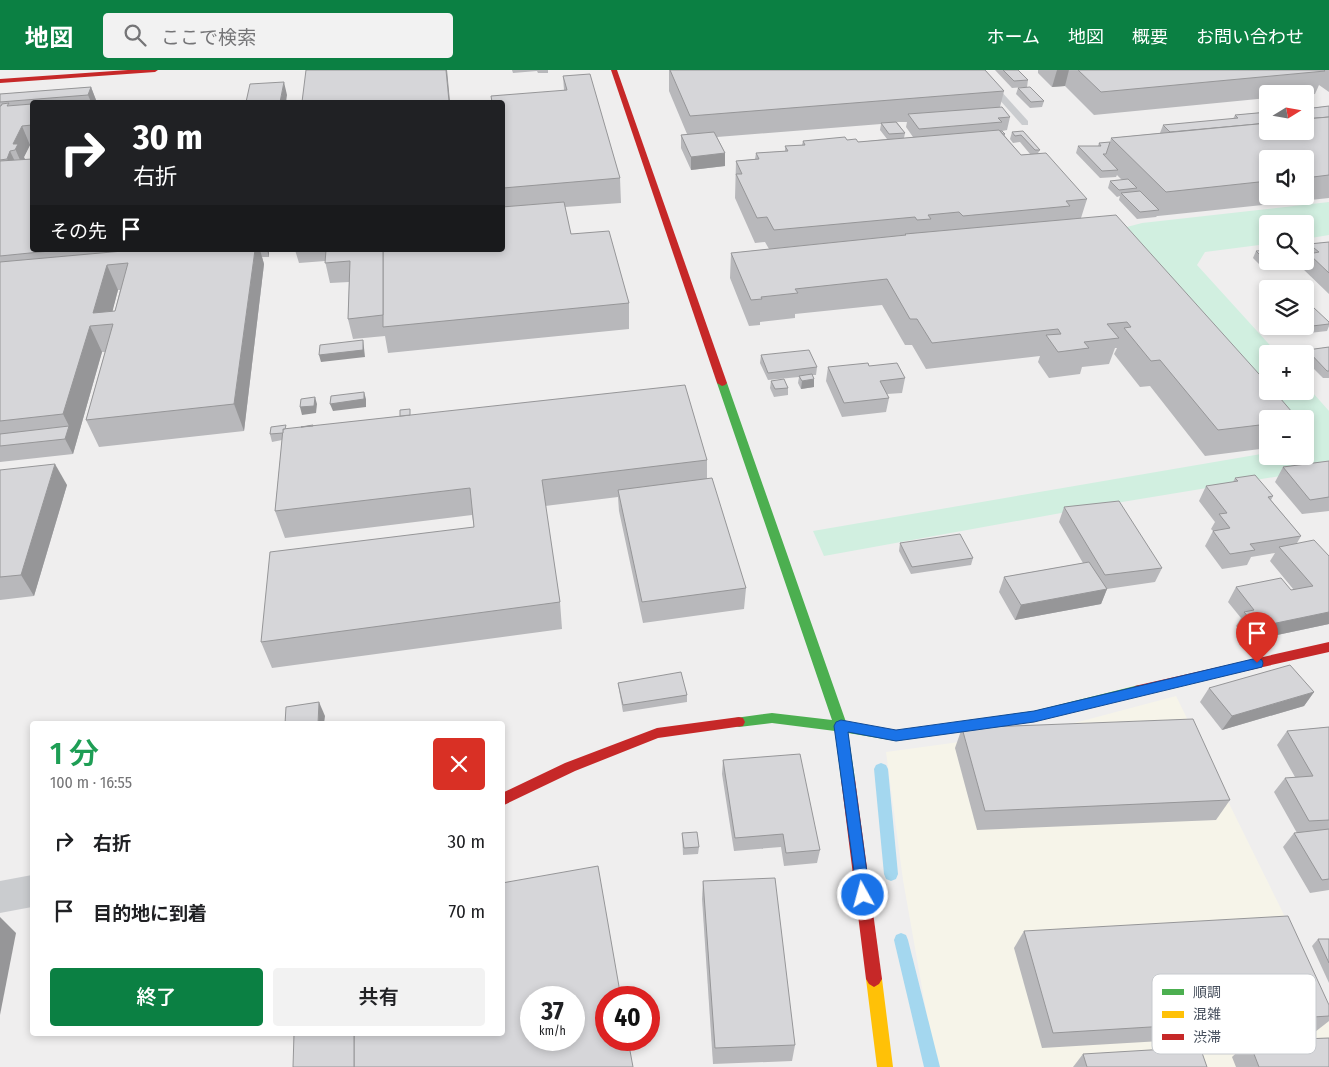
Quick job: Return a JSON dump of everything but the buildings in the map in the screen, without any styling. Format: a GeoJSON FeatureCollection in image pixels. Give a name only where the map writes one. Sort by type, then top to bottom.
{"type":"FeatureCollection","features":[{"type":"Feature","properties":{"kind":"street"},"geometry":{"type":"LineString","coordinates":[[0,81],[155,70]]}},
{"type":"Feature","properties":{"kind":"street"},"geometry":{"type":"LineString","coordinates":[[614,70],[841,726],[885,1067]]}},
{"type":"Feature","properties":{"kind":"street"},"geometry":{"type":"LineString","coordinates":[[505,799],[570,768],[657,733],[772,718],[841,726],[896,736],[1034,716],[1329,647]]}},
{"type":"Feature","properties":{"kind":"street"},"geometry":{"type":"LineString","coordinates":[[0,897],[30,891]]}},
{"type":"Feature","properties":{"kind":"lane"},"geometry":{"type":"LineString","coordinates":[[977,70],[1025,123]]}},
{"type":"Feature","properties":{"kind":"shaded area"},"geometry":{"type":"Polygon","coordinates":[[[1176,696],[1313,974],[1152,974],[1152,1054],[1316,1054],[1316,980],[1329,1006],[1329,1067],[936,1067],[903,880],[886,752],[1048,730],[1176,696]]]}},
{"type":"Feature","properties":{"kind":"green space"},"geometry":{"type":"Polygon","coordinates":[[[1329,202],[1329,235],[1314,238],[1314,215],[1259,215],[1259,245],[1205,252],[1197,265],[1270,345],[1259,345],[1259,400],[1314,400],[1314,394],[1329,411],[1329,468],[1116,503],[824,556],[813,531],[1259,454],[1259,465],[1314,465],[1314,410],[1260,410],[1108,232],[1142,223],[1329,202]]]}},
{"type":"Feature","properties":{"kind":"waterway"},"geometry":{"type":"LineString","coordinates":[[881,769],[891,874]]}},
{"type":"Feature","properties":{"kind":"waterway"},"geometry":{"type":"LineString","coordinates":[[901,940],[932,1067]]}},
{"type":"Feature","properties":{"kind":"traffic: fast"},"geometry":{"type":"LineString","coordinates":[[722,383],[841,726],[848,779]]}},
{"type":"Feature","properties":{"kind":"traffic: fast"},"geometry":{"type":"LineString","coordinates":[[739,722],[772,718],[841,726],[896,736],[1034,716],[1139,690]]}},
{"type":"Feature","properties":{"kind":"traffic: slow"},"geometry":{"type":"LineString","coordinates":[[874,979],[885,1067]]}},
{"type":"Feature","properties":{"kind":"traffic: jam"},"geometry":{"type":"LineString","coordinates":[[0,81],[155,70]]}},
{"type":"Feature","properties":{"kind":"traffic: jam"},"geometry":{"type":"LineString","coordinates":[[614,70],[722,383]]}},
{"type":"Feature","properties":{"kind":"traffic: jam"},"geometry":{"type":"LineString","coordinates":[[1139,690],[1329,647]]}},
{"type":"Feature","properties":{"kind":"traffic: jam"},"geometry":{"type":"LineString","coordinates":[[505,799],[570,767],[657,733],[739,722]]}},
{"type":"Feature","properties":{"kind":"traffic: jam"},"geometry":{"type":"LineString","coordinates":[[848,779],[874,979]]}},
{"type":"Feature","properties":{"kind":"route"},"geometry":{"type":"LineString","coordinates":[[863,895],[841,726],[896,736],[1034,716],[1257,663]]}}]}
